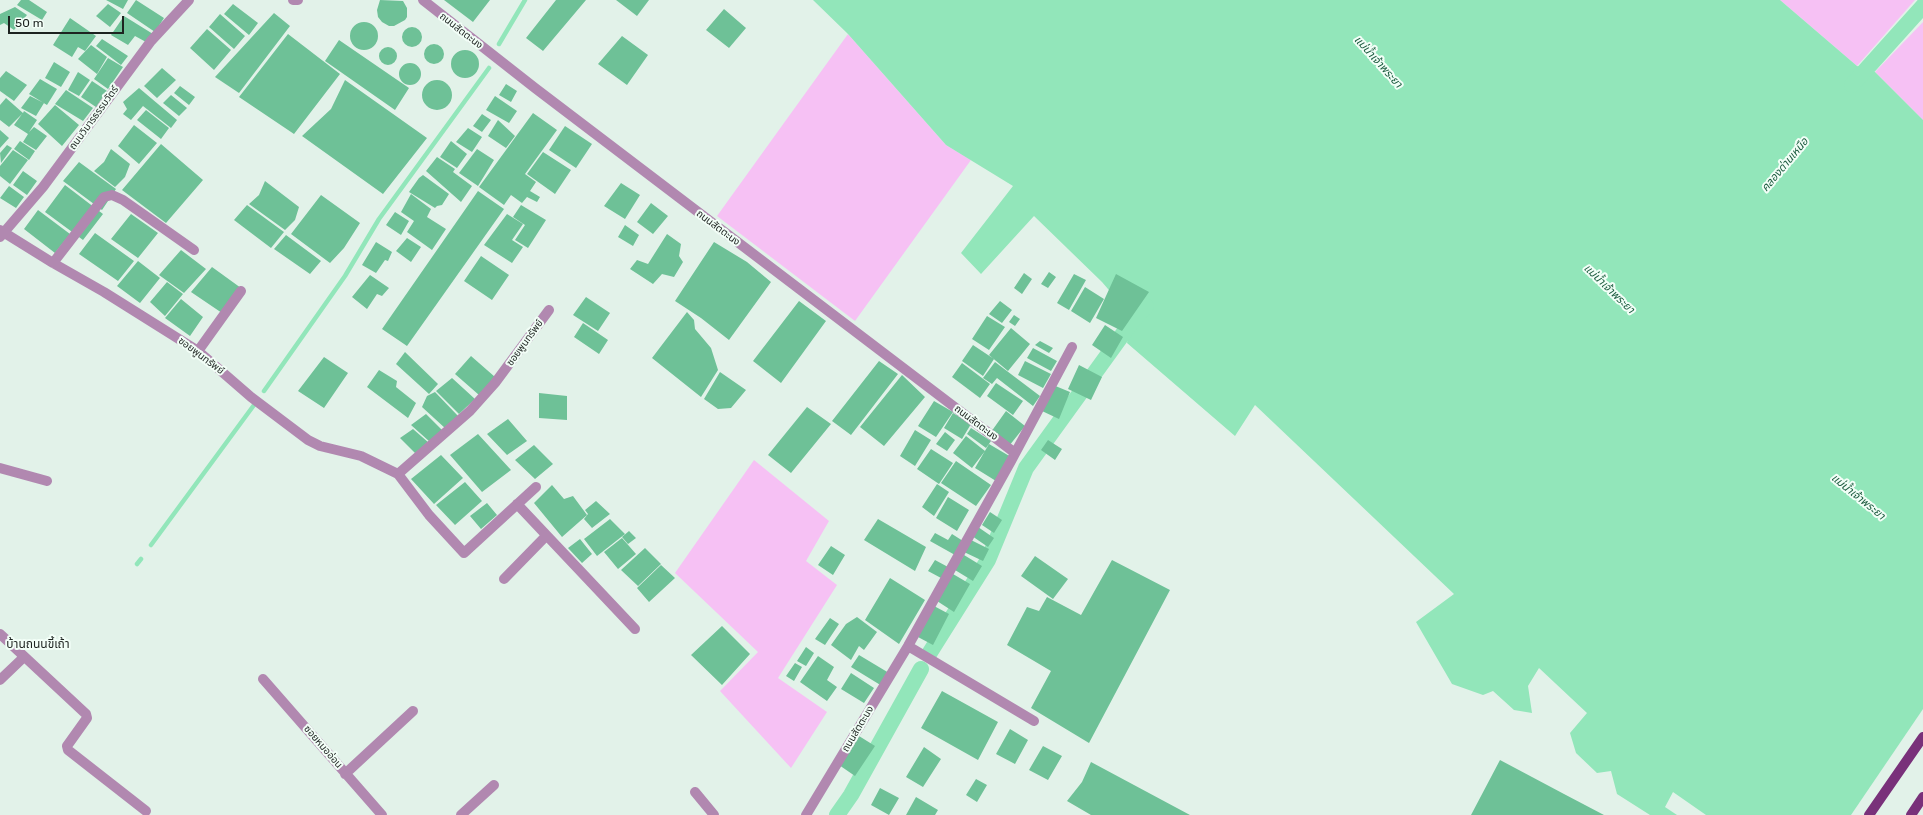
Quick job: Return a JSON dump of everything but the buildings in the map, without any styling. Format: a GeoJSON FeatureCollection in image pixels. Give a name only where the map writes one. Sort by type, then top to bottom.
{"type":"FeatureCollection","features":[{"type":"Feature","properties":{"kind":"main road"},"geometry":{"type":"LineString","coordinates":[[1869,815],[1923,737]]}},
{"type":"Feature","properties":{"kind":"main road"},"geometry":{"type":"LineString","coordinates":[[1911,815],[1923,797]]}},
{"type":"Feature","properties":{"kind":"street","name":"ถนนวิมารธรรมวัตร์"},"geometry":{"type":"LineString","coordinates":[[1,233],[43,187],[151,41],[189,0]]}},
{"type":"Feature","properties":{"kind":"street"},"geometry":{"type":"LineString","coordinates":[[293,0],[298,0]]}},
{"type":"Feature","properties":{"kind":"street","name":"ถนนสัตตะนง"},"geometry":{"type":"LineString","coordinates":[[423,0],[536,88],[1015,453]]}},
{"type":"Feature","properties":{"kind":"street"},"geometry":{"type":"LineString","coordinates":[[53,263],[104,197],[112,195],[123,200],[194,250]]}},
{"type":"Feature","properties":{"kind":"street","name":"ซอยพูนทรัพย์"},"geometry":{"type":"LineString","coordinates":[[1,233],[91,284],[198,351],[250,397],[308,440],[320,446],[361,456],[398,474],[429,515],[464,553],[536,487]]}},
{"type":"Feature","properties":{"kind":"street"},"geometry":{"type":"LineString","coordinates":[[198,351],[241,291]]}},
{"type":"Feature","properties":{"kind":"street","name":"ซอยพูนทรัพย์"},"geometry":{"type":"LineString","coordinates":[[398,474],[470,411],[495,384],[549,310]]}},
{"type":"Feature","properties":{"kind":"street","name":"ถนนสัตตะนง"},"geometry":{"type":"LineString","coordinates":[[806,815],[908,646],[1072,347]]}},
{"type":"Feature","properties":{"kind":"street"},"geometry":{"type":"LineString","coordinates":[[0,468],[47,481]]}},
{"type":"Feature","properties":{"kind":"street"},"geometry":{"type":"LineString","coordinates":[[517,504],[635,629]]}},
{"type":"Feature","properties":{"kind":"street"},"geometry":{"type":"LineString","coordinates":[[504,579],[546,536]]}},
{"type":"Feature","properties":{"kind":"street"},"geometry":{"type":"LineString","coordinates":[[0,634],[87,716],[67,746],[68,750],[146,811]]}},
{"type":"Feature","properties":{"kind":"street"},"geometry":{"type":"LineString","coordinates":[[908,646],[1034,721]]}},
{"type":"Feature","properties":{"kind":"street"},"geometry":{"type":"LineString","coordinates":[[0,680],[24,657]]}},
{"type":"Feature","properties":{"kind":"street","name":"ซอยหมออ่อน"},"geometry":{"type":"LineString","coordinates":[[264,679],[382,815]]}},
{"type":"Feature","properties":{"kind":"street"},"geometry":{"type":"LineString","coordinates":[[345,774],[412,711]]}},
{"type":"Feature","properties":{"kind":"street"},"geometry":{"type":"LineString","coordinates":[[460,815],[494,785]]}},
{"type":"Feature","properties":{"kind":"street"},"geometry":{"type":"LineString","coordinates":[[695,792],[714,815]]}},
{"type":"Feature","properties":{"kind":"shaded area"},"geometry":{"type":"Polygon","coordinates":[[[1780,0],[1915,0],[1857,66],[1780,0]]]}},
{"type":"Feature","properties":{"kind":"shaded area"},"geometry":{"type":"Polygon","coordinates":[[[1923,22],[1923,120],[1875,72],[1923,22]]]}},
{"type":"Feature","properties":{"kind":"shaded area"},"geometry":{"type":"Polygon","coordinates":[[[848,34],[946,145],[971,160],[855,321],[717,216],[848,34]]]}},
{"type":"Feature","properties":{"kind":"shaded area"},"geometry":{"type":"Polygon","coordinates":[[[754,460],[829,521],[806,561],[837,585],[778,678],[827,712],[791,768],[720,691],[758,652],[675,573],[754,460]]]}},
{"type":"Feature","properties":{"kind":"water","name":"แม่น้ำเจ้าพระยา"},"geometry":{"type":"Polygon","coordinates":[[[813,0],[1780,0],[1857,66],[1875,72],[1923,120],[1923,815],[1706,815],[1673,792],[1665,807],[1677,815],[1650,815],[1617,794],[1611,771],[1597,773],[1576,753],[1570,733],[1587,713],[1539,668],[1528,686],[1532,713],[1514,710],[1493,691],[1483,695],[1452,684],[1416,622],[1454,594],[1255,405],[1235,436],[1127,343],[1132,317],[1102,282],[1034,216],[981,274],[961,253],[1013,186],[946,145],[848,34],[813,0]]]}},
{"type":"Feature","properties":{"kind":"pier"},"geometry":{"type":"Polygon","coordinates":[[[1923,709],[1923,815],[1851,815],[1923,709]]]}},
{"type":"Feature","properties":{"kind":"waterway"},"geometry":{"type":"LineString","coordinates":[[499,44],[525,0]]}},
{"type":"Feature","properties":{"kind":"waterway","name":"คลองด่านเหนือ"},"geometry":{"type":"LineString","coordinates":[[1852,85],[1923,6]]}},
{"type":"Feature","properties":{"kind":"waterway"},"geometry":{"type":"LineString","coordinates":[[264,391],[345,276],[379,219],[489,68]]}},
{"type":"Feature","properties":{"kind":"waterway"},"geometry":{"type":"LineString","coordinates":[[929,654],[988,560],[1026,468],[1133,320],[1146,306]]}},
{"type":"Feature","properties":{"kind":"waterway"},"geometry":{"type":"LineString","coordinates":[[151,545],[254,405]]}},
{"type":"Feature","properties":{"kind":"waterway"},"geometry":{"type":"LineString","coordinates":[[137,564],[141,559]]}},
{"type":"Feature","properties":{"kind":"waterway"},"geometry":{"type":"LineString","coordinates":[[837,815],[851,795],[921,669]]}},
{"type":"Feature","properties":{"kind":"district","name":"บ้านถนนขี้เถ้า"},"geometry":{"type":"Point","coordinates":[38,645]}}]}
